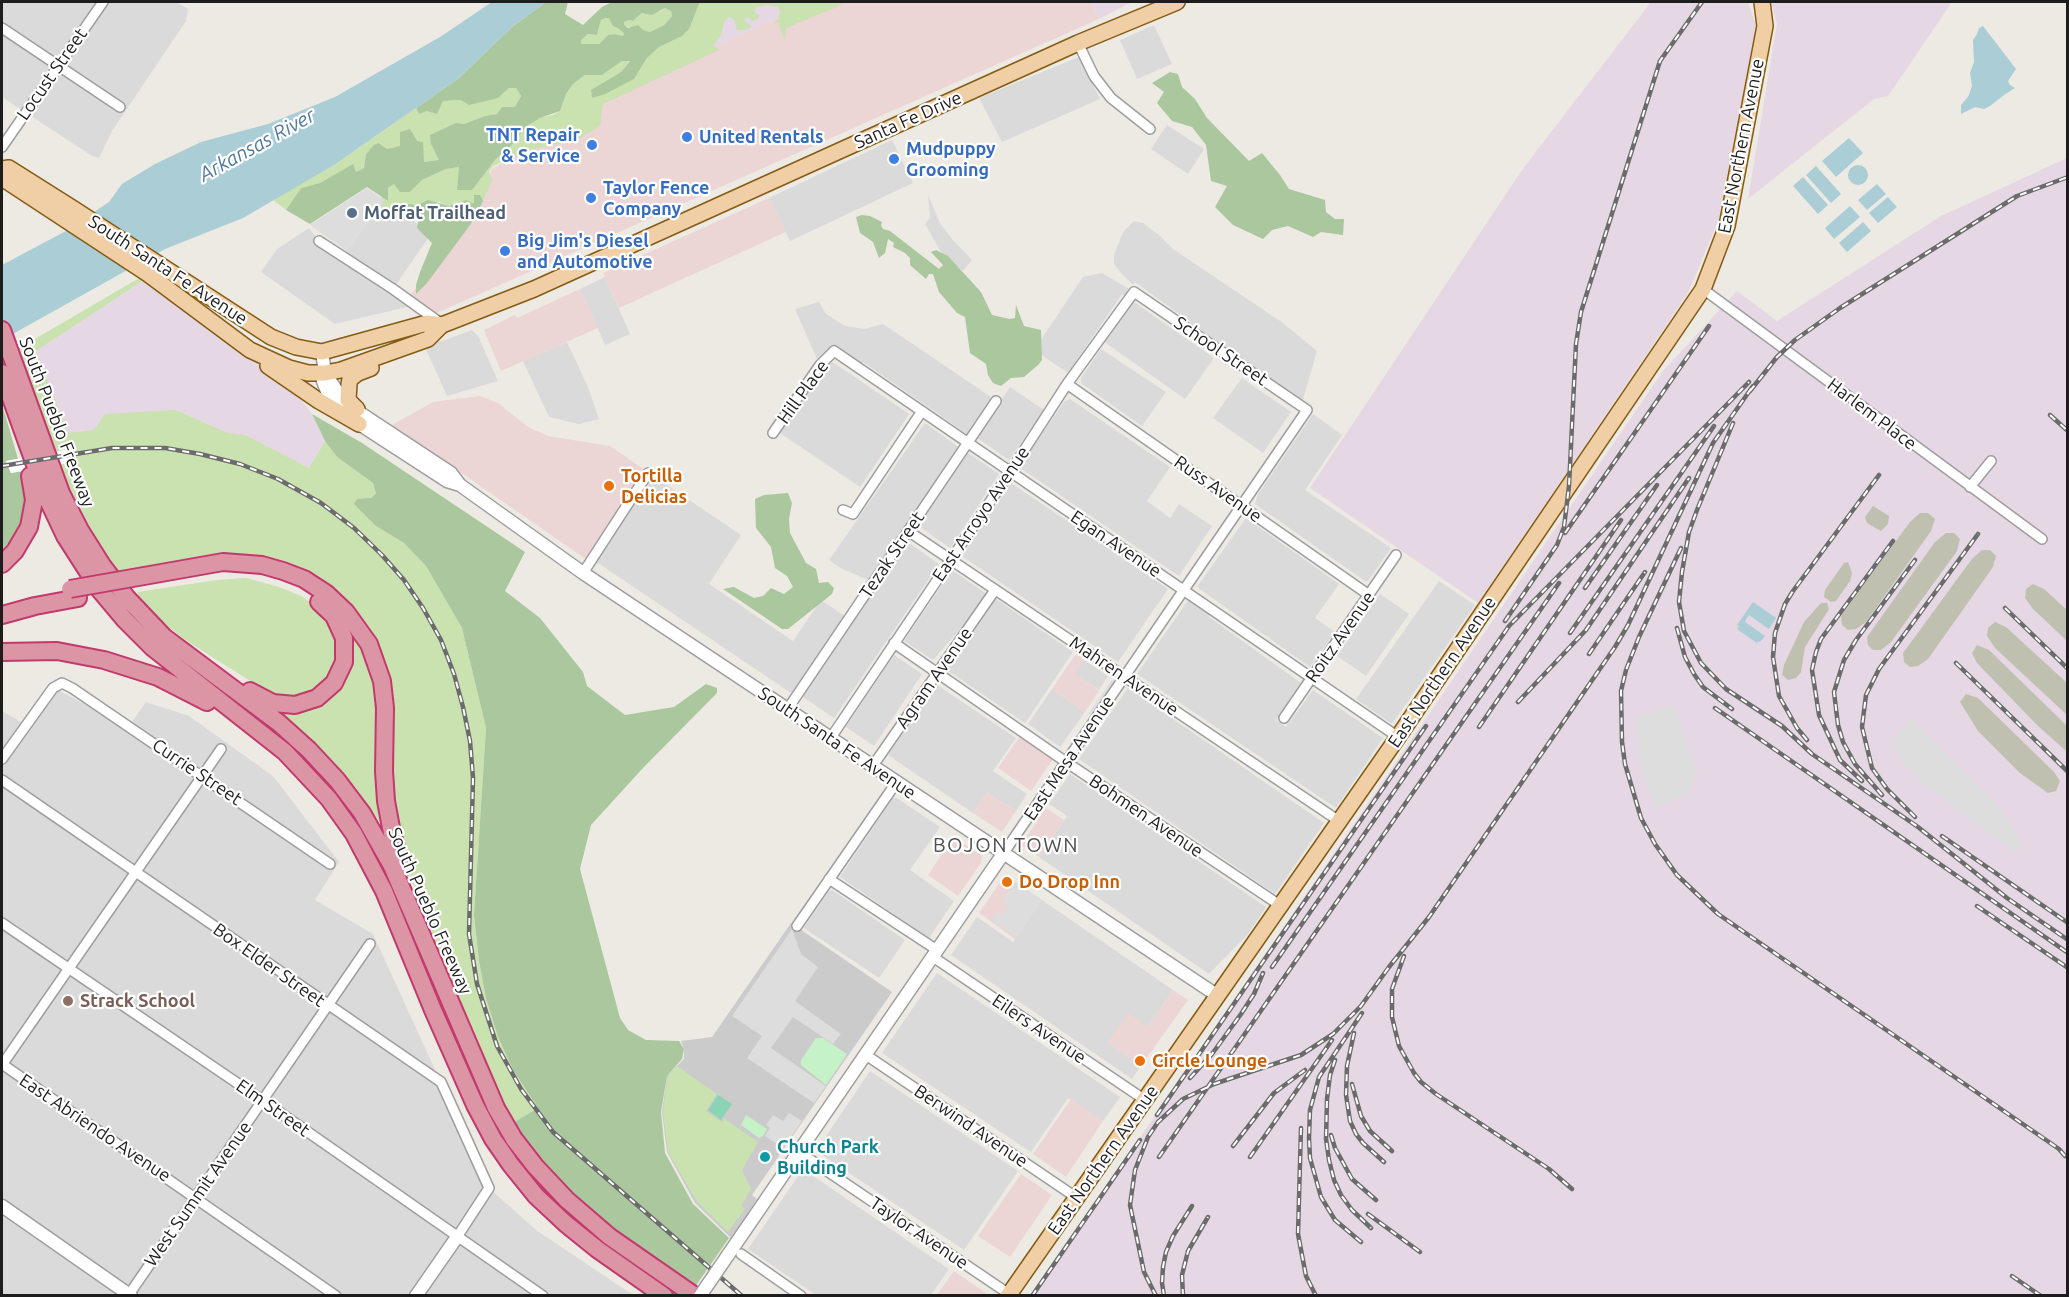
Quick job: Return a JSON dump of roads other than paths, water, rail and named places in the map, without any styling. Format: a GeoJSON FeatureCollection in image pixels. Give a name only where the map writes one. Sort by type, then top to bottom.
{"type":"FeatureCollection","features":[{"type":"Feature","properties":{"kind":"highway","name":"South Pueblo Freeway"},"geometry":{"type":"LineString","coordinates":[[2,330],[10,398],[39,479],[55,517],[75,554],[112,605],[138,634],[168,661],[261,732],[301,767],[342,816],[375,871],[475,1105],[499,1148],[536,1196],[566,1224],[664,1296]]}},
{"type":"Feature","properties":{"kind":"highway","name":"South Pueblo Freeway"},"geometry":{"type":"LineString","coordinates":[[7,366],[80,530],[114,582],[164,637],[279,723],[309,750],[337,780],[373,830],[401,885],[496,1108],[514,1139],[535,1166],[567,1200],[610,1237],[695,1296]]}},
{"type":"Feature","properties":{"kind":"highway"},"geometry":{"type":"LineString","coordinates":[[2,564],[25,536],[33,509],[31,481],[8,412],[10,398]]}},
{"type":"Feature","properties":{"kind":"highway"},"geometry":{"type":"LineString","coordinates":[[2,604],[148,580],[223,562],[262,565],[294,575],[316,586],[337,602],[354,622],[371,650],[382,681],[385,708],[384,771],[388,817],[425,943]]}},
{"type":"Feature","properties":{"kind":"highway"},"geometry":{"type":"LineString","coordinates":[[148,580],[230,573],[261,575],[284,582],[314,598],[334,616],[344,638],[345,654],[342,669],[329,689],[310,701],[288,705],[266,700],[244,688],[164,637]]}},
{"type":"Feature","properties":{"kind":"highway"},"geometry":{"type":"LineString","coordinates":[[2,615],[74,593]]}},
{"type":"Feature","properties":{"kind":"highway"},"geometry":{"type":"LineString","coordinates":[[2,652],[42,650],[86,655],[158,677],[214,706],[301,767]]}},
{"type":"Feature","properties":{"kind":"main road","name":"Santa Fe Drive"},"geometry":{"type":"LineString","coordinates":[[268,360],[308,373],[325,373],[341,370],[428,339],[442,325],[534,289],[1078,44],[1177,2]]}},
{"type":"Feature","properties":{"kind":"main road","name":"East Northern Avenue"},"geometry":{"type":"LineString","coordinates":[[1009,1295],[1398,737],[1703,289],[1727,226],[1764,26],[1762,2]]}},
{"type":"Feature","properties":{"kind":"main road","name":"South Santa Fe Avenue"},"geometry":{"type":"LineString","coordinates":[[2,169],[9,168],[69,213],[154,271],[271,337],[296,347],[322,352]]}},
{"type":"Feature","properties":{"kind":"main road","name":"South Santa Fe Avenue"},"geometry":{"type":"LineString","coordinates":[[2,178],[69,213]]}},
{"type":"Feature","properties":{"kind":"main road","name":"South Santa Fe Avenue"},"geometry":{"type":"LineString","coordinates":[[154,271],[250,350],[268,360]]}},
{"type":"Feature","properties":{"kind":"main road","name":"Santa Fe Drive"},"geometry":{"type":"LineString","coordinates":[[322,352],[427,323],[442,325]]}},
{"type":"Feature","properties":{"kind":"main road"},"geometry":{"type":"LineString","coordinates":[[325,373],[333,364],[409,329]]}},
{"type":"Feature","properties":{"kind":"main road"},"geometry":{"type":"LineString","coordinates":[[250,350],[285,379],[319,401],[358,417]]}},
{"type":"Feature","properties":{"kind":"main road"},"geometry":{"type":"LineString","coordinates":[[358,417],[348,399],[350,379],[376,366],[378,357]]}},
{"type":"Feature","properties":{"kind":"street","name":"Locust Street"},"geometry":{"type":"LineString","coordinates":[[2,147],[103,2]]}},
{"type":"Feature","properties":{"kind":"street"},"geometry":{"type":"LineString","coordinates":[[2,28],[120,107]]}},
{"type":"Feature","properties":{"kind":"street"},"geometry":{"type":"LineString","coordinates":[[1078,44],[1094,76],[1111,98],[1150,129]]}},
{"type":"Feature","properties":{"kind":"street"},"geometry":{"type":"LineString","coordinates":[[320,241],[393,289],[442,325]]}},
{"type":"Feature","properties":{"kind":"street","name":"Harlem Place"},"geometry":{"type":"LineString","coordinates":[[1703,289],[2042,539]]}},
{"type":"Feature","properties":{"kind":"street","name":"East Arroyo Avenue"},"geometry":{"type":"LineString","coordinates":[[830,739],[1067,384],[1134,291]]}},
{"type":"Feature","properties":{"kind":"street","name":"School Street"},"geometry":{"type":"LineString","coordinates":[[1134,291],[1307,410]]}},
{"type":"Feature","properties":{"kind":"street","name":"Egan Avenue"},"geometry":{"type":"LineString","coordinates":[[834,351],[1398,737]]}},
{"type":"Feature","properties":{"kind":"street","name":"Hill Place"},"geometry":{"type":"LineString","coordinates":[[773,433],[820,364],[834,351]]}},
{"type":"Feature","properties":{"kind":"street","name":"South Santa Fe Avenue"},"geometry":{"type":"LineString","coordinates":[[322,352],[325,373],[345,403],[358,417],[451,473],[460,485],[583,573],[1218,996]]}},
{"type":"Feature","properties":{"kind":"street","name":"Russ Avenue"},"geometry":{"type":"LineString","coordinates":[[1067,384],[1369,594]]}},
{"type":"Feature","properties":{"kind":"street","name":"Tezak Street"},"geometry":{"type":"LineString","coordinates":[[787,710],[996,401]]}},
{"type":"Feature","properties":{"kind":"street","name":"East Mesa Avenue"},"geometry":{"type":"LineString","coordinates":[[700,1296],[734,1255],[799,1152],[1307,410]]}},
{"type":"Feature","properties":{"kind":"street"},"geometry":{"type":"LineString","coordinates":[[843,510],[853,514],[922,411]]}},
{"type":"Feature","properties":{"kind":"street"},"geometry":{"type":"LineString","coordinates":[[1970,487],[1991,461]]}},
{"type":"Feature","properties":{"kind":"street"},"geometry":{"type":"LineString","coordinates":[[583,573],[648,473]]}},
{"type":"Feature","properties":{"kind":"street","name":"Mahren Avenue"},"geometry":{"type":"LineString","coordinates":[[908,531],[1339,821]]}},
{"type":"Feature","properties":{"kind":"street","name":"Roitz Avenue"},"geometry":{"type":"LineString","coordinates":[[1284,718],[1396,555]]}},
{"type":"Feature","properties":{"kind":"street","name":"Agram Avenue"},"geometry":{"type":"LineString","coordinates":[[872,767],[995,590]]}},
{"type":"Feature","properties":{"kind":"street","name":"Bohmen Avenue"},"geometry":{"type":"LineString","coordinates":[[894,643],[1281,906]]}},
{"type":"Feature","properties":{"kind":"street","name":"Currie Street"},"geometry":{"type":"LineString","coordinates":[[2,759],[53,688],[62,683],[330,864]]}},
{"type":"Feature","properties":{"kind":"street"},"geometry":{"type":"LineString","coordinates":[[2,1065],[221,749]]}},
{"type":"Feature","properties":{"kind":"street","name":"Box Elder Street"},"geometry":{"type":"LineString","coordinates":[[2,780],[441,1082],[489,1188],[457,1237]]}},
{"type":"Feature","properties":{"kind":"street"},"geometry":{"type":"LineString","coordinates":[[797,926],[896,783]]}},
{"type":"Feature","properties":{"kind":"street","name":"Eilers Avenue"},"geometry":{"type":"LineString","coordinates":[[829,879],[1145,1100]]}},
{"type":"Feature","properties":{"kind":"street","name":"Elm Street"},"geometry":{"type":"LineString","coordinates":[[2,923],[262,1100],[543,1296]]}},
{"type":"Feature","properties":{"kind":"street","name":"West Summit Avenue"},"geometry":{"type":"LineString","coordinates":[[129,1295],[370,944]]}},
{"type":"Feature","properties":{"kind":"street","name":"Berwind Avenue"},"geometry":{"type":"LineString","coordinates":[[866,1055],[1077,1198]]}},
{"type":"Feature","properties":{"kind":"street","name":"East Abriendo Avenue"},"geometry":{"type":"LineString","coordinates":[[2,1065],[336,1296]]}},
{"type":"Feature","properties":{"kind":"street","name":"Taylor Avenue"},"geometry":{"type":"LineString","coordinates":[[799,1152],[1009,1295]]}},
{"type":"Feature","properties":{"kind":"street"},"geometry":{"type":"LineString","coordinates":[[2,1206],[129,1295]]}},
{"type":"Feature","properties":{"kind":"street"},"geometry":{"type":"LineString","coordinates":[[416,1296],[457,1237]]}},
{"type":"Feature","properties":{"kind":"street"},"geometry":{"type":"LineString","coordinates":[[734,1255],[801,1296]]}},
{"type":"Feature","properties":{"kind":"water","name":"Arkansas River"},"geometry":{"type":"Polygon","coordinates":[[[492,2],[546,2],[512,27],[459,78],[334,165],[243,218],[165,249],[2,340],[2,265],[66,231],[109,202],[122,184],[155,164],[201,142],[268,124],[335,97],[440,37],[492,2]]]}},
{"type":"Feature","properties":{"kind":"water"},"geometry":{"type":"Polygon","coordinates":[[[1983,26],[2016,69],[2008,81],[2015,88],[1984,109],[1975,107],[1961,114],[1961,105],[1968,97],[1972,86],[1970,73],[1974,62],[1973,40],[1979,28],[1983,26]]]}},
{"type":"Feature","properties":{"kind":"water"},"geometry":{"type":"Polygon","coordinates":[[[1849,138],[1863,153],[1836,177],[1822,161],[1849,138]]]}},
{"type":"Feature","properties":{"kind":"water"},"geometry":{"type":"Polygon","coordinates":[[[1854,165],[1862,165],[1868,171],[1868,179],[1862,185],[1854,185],[1848,179],[1848,171],[1854,165]]]}},
{"type":"Feature","properties":{"kind":"water"},"geometry":{"type":"Polygon","coordinates":[[[1816,166],[1841,194],[1831,203],[1806,175],[1816,166]]]}},
{"type":"Feature","properties":{"kind":"water"},"geometry":{"type":"Polygon","coordinates":[[[1803,177],[1828,205],[1818,214],[1793,186],[1803,177]]]}},
{"type":"Feature","properties":{"kind":"water"},"geometry":{"type":"Polygon","coordinates":[[[1877,184],[1886,194],[1867,210],[1858,200],[1877,184]]]}},
{"type":"Feature","properties":{"kind":"water"},"geometry":{"type":"Polygon","coordinates":[[[1888,197],[1897,207],[1878,223],[1869,213],[1888,197]]]}},
{"type":"Feature","properties":{"kind":"water"},"geometry":{"type":"Polygon","coordinates":[[[1850,206],[1860,217],[1834,239],[1825,228],[1850,206]]]}},
{"type":"Feature","properties":{"kind":"water"},"geometry":{"type":"Polygon","coordinates":[[[1863,222],[1871,231],[1847,252],[1839,243],[1863,222]]]}},
{"type":"Feature","properties":{"kind":"water"},"geometry":{"type":"Polygon","coordinates":[[[1753,602],[1776,618],[1769,629],[1749,615],[1745,622],[1765,636],[1757,643],[1737,629],[1739,626],[1737,625],[1753,602]]]}},
{"type":"Feature","properties":{"kind":"railway"},"geometry":{"type":"LineString","coordinates":[[1505,621],[1557,545],[1564,527],[1569,486],[1576,344],[1581,312],[1660,61],[1702,2]]}},
{"type":"Feature","properties":{"kind":"railway"},"geometry":{"type":"LineString","coordinates":[[1750,391],[1777,357],[1795,340],[1840,308],[2017,196],[2068,177]]}},
{"type":"Feature","properties":{"kind":"railway"},"geometry":{"type":"LineString","coordinates":[[1565,533],[1709,326]]}},
{"type":"Feature","properties":{"kind":"railway"},"geometry":{"type":"LineString","coordinates":[[1272,967],[1509,626],[1749,382]]}},
{"type":"Feature","properties":{"kind":"railway"},"geometry":{"type":"LineString","coordinates":[[1156,1296],[1144,1272],[1130,1205],[1135,1170],[1148,1137],[1158,1122],[1183,1099],[1214,1084],[1301,1055],[1333,1034],[1361,1006],[1429,917],[1615,647],[1628,625],[1713,443],[1753,386]]}},
{"type":"Feature","properties":{"kind":"railway"},"geometry":{"type":"LineString","coordinates":[[2050,415],[2068,431]]}},
{"type":"Feature","properties":{"kind":"railway"},"geometry":{"type":"LineString","coordinates":[[1733,423],[1689,532],[1682,572],[1679,602],[1684,631],[1701,663],[1726,689],[1782,726],[1812,754],[1918,827],[2007,898],[2068,940]]}},
{"type":"Feature","properties":{"kind":"railway"},"geometry":{"type":"LineString","coordinates":[[1570,633],[1714,426]]}},
{"type":"Feature","properties":{"kind":"railway"},"geometry":{"type":"LineString","coordinates":[[2,466],[112,448],[165,448],[200,454],[240,464],[278,479],[321,503],[354,528],[382,555],[404,580],[441,640],[463,707],[470,741],[473,778],[469,934],[477,984],[497,1046],[521,1089],[553,1132],[742,1296]]}},
{"type":"Feature","properties":{"kind":"railway"},"geometry":{"type":"LineString","coordinates":[[1807,740],[1797,728],[1779,696],[1773,657],[1775,633],[1785,604],[1793,591],[1879,475]]}},
{"type":"Feature","properties":{"kind":"railway"},"geometry":{"type":"LineString","coordinates":[[1518,702],[1586,630],[1689,478]]}},
{"type":"Feature","properties":{"kind":"railway"},"geometry":{"type":"LineString","coordinates":[[1585,588],[1657,485]]}},
{"type":"Feature","properties":{"kind":"railway"},"geometry":{"type":"LineString","coordinates":[[1479,727],[1621,520]]}},
{"type":"Feature","properties":{"kind":"railway"},"geometry":{"type":"LineString","coordinates":[[1915,817],[1887,789],[1872,768],[1862,727],[1866,695],[1879,669],[1978,534]]}},
{"type":"Feature","properties":{"kind":"railway"},"geometry":{"type":"LineString","coordinates":[[1862,781],[1840,760],[1819,715],[1812,670],[1821,639],[1893,541]]}},
{"type":"Feature","properties":{"kind":"railway"},"geometry":{"type":"LineString","coordinates":[[1681,548],[1639,637],[1626,670],[1621,691],[1625,764],[1641,818],[1655,844],[1677,875],[1718,914],[2059,1149],[2065,1156]]}},
{"type":"Feature","properties":{"kind":"railway"},"geometry":{"type":"LineString","coordinates":[[1882,795],[1855,764],[1843,742],[1838,725],[1834,692],[1844,660],[1856,640],[1915,560]]}},
{"type":"Feature","properties":{"kind":"railway"},"geometry":{"type":"LineString","coordinates":[[1589,654],[1645,572]]}},
{"type":"Feature","properties":{"kind":"railway"},"geometry":{"type":"LineString","coordinates":[[1159,1157],[1559,583]]}},
{"type":"Feature","properties":{"kind":"railway"},"geometry":{"type":"LineString","coordinates":[[2005,608],[2068,669]]}},
{"type":"Feature","properties":{"kind":"railway"},"geometry":{"type":"LineString","coordinates":[[1677,628],[1685,657],[1694,674],[1703,687],[1732,709]]}},
{"type":"Feature","properties":{"kind":"railway"},"geometry":{"type":"LineString","coordinates":[[1956,663],[2068,772]]}},
{"type":"Feature","properties":{"kind":"railway"},"geometry":{"type":"LineString","coordinates":[[1715,708],[2068,953]]}},
{"type":"Feature","properties":{"kind":"railway"},"geometry":{"type":"LineString","coordinates":[[1157,1115],[1426,726]]}},
{"type":"Feature","properties":{"kind":"railway"},"geometry":{"type":"LineString","coordinates":[[1942,836],[2068,923]]}},
{"type":"Feature","properties":{"kind":"railway"},"geometry":{"type":"LineString","coordinates":[[1977,906],[2068,968]]}},
{"type":"Feature","properties":{"kind":"railway"},"geometry":{"type":"LineString","coordinates":[[1404,956],[1392,989],[1392,1017],[1399,1046],[1414,1073],[1436,1094],[1549,1169],[1572,1189]]}},
{"type":"Feature","properties":{"kind":"railway"},"geometry":{"type":"LineString","coordinates":[[1190,1078],[1212,1054],[1241,1014],[1254,994],[1263,973]]}},
{"type":"Feature","properties":{"kind":"railway"},"geometry":{"type":"LineString","coordinates":[[1361,1242],[1335,1220],[1321,1197],[1310,1158],[1309,1138],[1310,1110],[1319,1077],[1362,1013]]}},
{"type":"Feature","properties":{"kind":"railway"},"geometry":{"type":"LineString","coordinates":[[1354,1033],[1347,1066],[1346,1095],[1350,1121],[1363,1143],[1384,1162]]}},
{"type":"Feature","properties":{"kind":"railway"},"geometry":{"type":"LineString","coordinates":[[1250,1157],[1332,1040]]}},
{"type":"Feature","properties":{"kind":"railway"},"geometry":{"type":"LineString","coordinates":[[1335,1060],[1330,1075],[1327,1099],[1326,1139],[1329,1160],[1341,1195],[1352,1210],[1371,1228]]}},
{"type":"Feature","properties":{"kind":"railway"},"geometry":{"type":"LineString","coordinates":[[1233,1146],[1274,1093],[1305,1070]]}},
{"type":"Feature","properties":{"kind":"railway"},"geometry":{"type":"LineString","coordinates":[[1352,1084],[1361,1116],[1370,1131],[1392,1151]]}},
{"type":"Feature","properties":{"kind":"railway"},"geometry":{"type":"LineString","coordinates":[[1301,1128],[1298,1234],[1306,1276],[1316,1296]]}},
{"type":"Feature","properties":{"kind":"railway"},"geometry":{"type":"LineString","coordinates":[[1331,1135],[1335,1148],[1352,1179],[1376,1200]]}},
{"type":"Feature","properties":{"kind":"railway"},"geometry":{"type":"LineString","coordinates":[[1032,1296],[1140,1140]]}},
{"type":"Feature","properties":{"kind":"railway"},"geometry":{"type":"LineString","coordinates":[[1164,1296],[1162,1283],[1166,1252],[1192,1206]]}},
{"type":"Feature","properties":{"kind":"railway"},"geometry":{"type":"LineString","coordinates":[[1368,1214],[1420,1252]]}},
{"type":"Feature","properties":{"kind":"railway"},"geometry":{"type":"LineString","coordinates":[[1183,1296],[1182,1275],[1188,1251],[1208,1217]]}},
{"type":"Feature","properties":{"kind":"railway"},"geometry":{"type":"LineString","coordinates":[[2012,1276],[2041,1296]]}},
{"type":"Feature","properties":{"kind":"place","name":"United Rentals"},"geometry":{"type":"Point","coordinates":[687,137]}},
{"type":"Feature","properties":{"kind":"place","name":"TNT Repair & Service"},"geometry":{"type":"Point","coordinates":[592,145]}},
{"type":"Feature","properties":{"kind":"place","name":"Mudpuppy Grooming"},"geometry":{"type":"Point","coordinates":[894,159]}},
{"type":"Feature","properties":{"kind":"place","name":"Taylor Fence Company"},"geometry":{"type":"Point","coordinates":[591,198]}},
{"type":"Feature","properties":{"kind":"place","name":"Moffat Trailhead"},"geometry":{"type":"Point","coordinates":[352,213]}},
{"type":"Feature","properties":{"kind":"place","name":"Big Jim's Diesel and Automotive"},"geometry":{"type":"Point","coordinates":[505,251]}},
{"type":"Feature","properties":{"kind":"place","name":"Tortilla Delicias"},"geometry":{"type":"Point","coordinates":[609,486]}},
{"type":"Feature","properties":{"kind":"place","name":"Do Drop Inn"},"geometry":{"type":"Point","coordinates":[1007,882]}},
{"type":"Feature","properties":{"kind":"place","name":"Strack School"},"geometry":{"type":"Point","coordinates":[68,1001]}},
{"type":"Feature","properties":{"kind":"place","name":"Circle Lounge"},"geometry":{"type":"Point","coordinates":[1140,1061]}},
{"type":"Feature","properties":{"kind":"place","name":"Church Park Building"},"geometry":{"type":"Point","coordinates":[765,1157]}},
{"type":"Feature","properties":{"kind":"district","name":"BOJON TOWN"},"geometry":{"type":"Point","coordinates":[1006,845]}}]}
